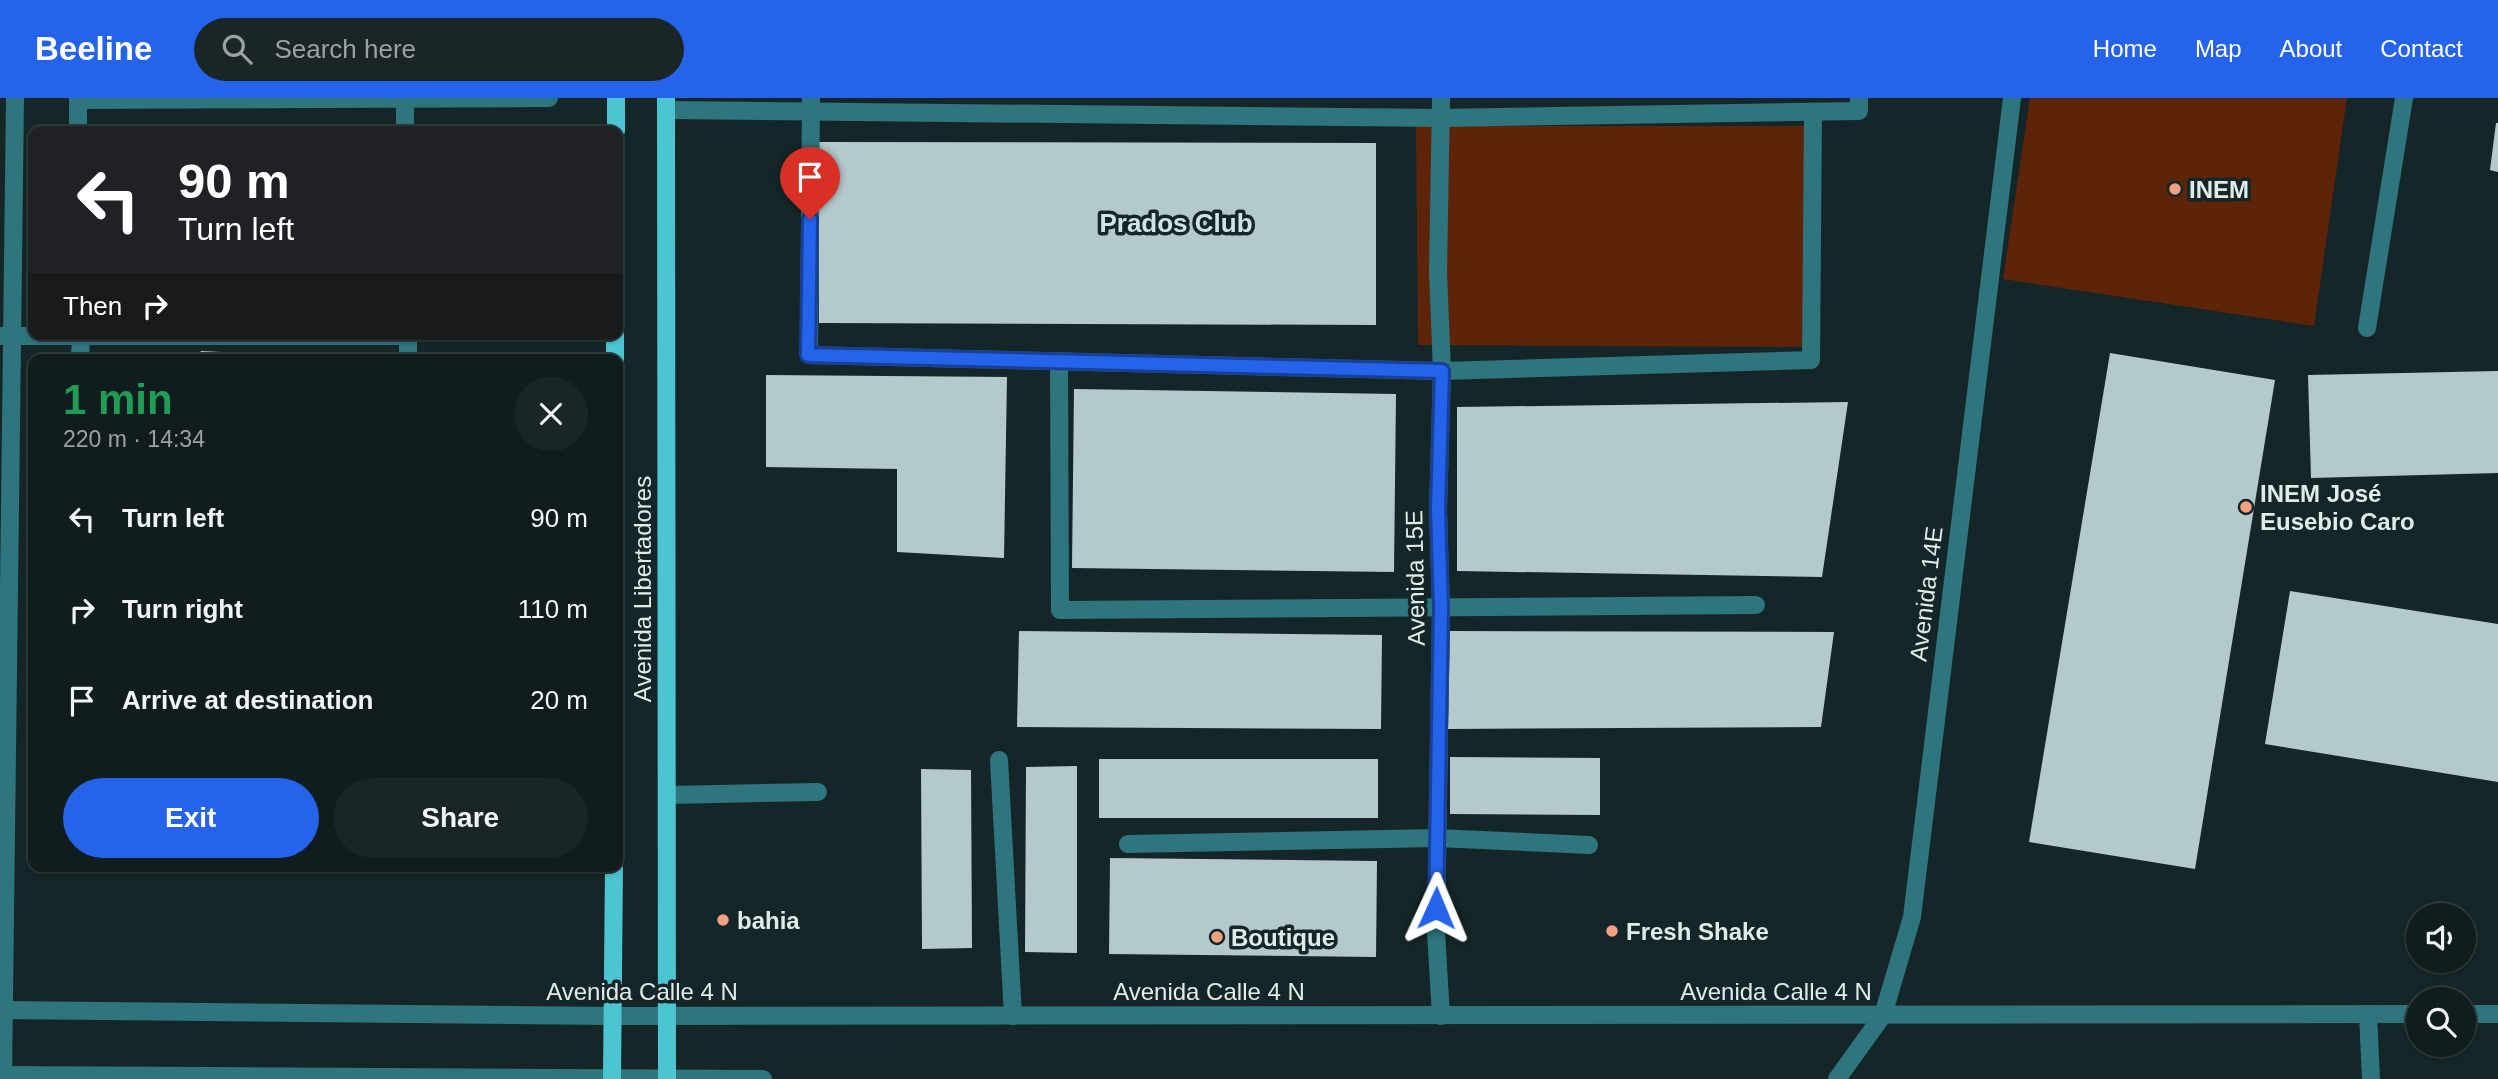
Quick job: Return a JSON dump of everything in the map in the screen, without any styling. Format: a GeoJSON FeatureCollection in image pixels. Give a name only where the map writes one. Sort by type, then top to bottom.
{"type":"FeatureCollection","features":[{"type":"Feature","properties":{"kind":"main road"},"geometry":{"type":"LineString","coordinates":[[616,98],[616,126]]}},
{"type":"Feature","properties":{"kind":"main road","name":"Avenida Libertadores"},"geometry":{"type":"LineString","coordinates":[[666,104],[667,1079]]}},
{"type":"Feature","properties":{"kind":"main road"},"geometry":{"type":"LineString","coordinates":[[612,1078],[614,872]]}},
{"type":"Feature","properties":{"kind":"street"},"geometry":{"type":"LineString","coordinates":[[15,98],[6,336],[2,1076],[763,1079]]}},
{"type":"Feature","properties":{"kind":"street"},"geometry":{"type":"LineString","coordinates":[[78,126],[78,99],[549,98]]}},
{"type":"Feature","properties":{"kind":"street","name":"Avenida 15E"},"geometry":{"type":"LineString","coordinates":[[1441,98],[1438,272],[1442,371],[1438,510],[1441,608],[1436,932],[1441,1016]]}},
{"type":"Feature","properties":{"kind":"street"},"geometry":{"type":"LineString","coordinates":[[666,104],[811,104],[1442,118],[1859,111],[1859,98]]}},
{"type":"Feature","properties":{"kind":"street","name":"Avenida 14E"},"geometry":{"type":"LineString","coordinates":[[1837,1079],[1883,1015],[1912,916],[2012,98]]}},
{"type":"Feature","properties":{"kind":"street"},"geometry":{"type":"LineString","coordinates":[[2367,328],[2404,98]]}},
{"type":"Feature","properties":{"kind":"street"},"geometry":{"type":"LineString","coordinates":[[405,99],[405,126]]}},
{"type":"Feature","properties":{"kind":"street"},"geometry":{"type":"LineString","coordinates":[[811,104],[808,355],[1442,371],[1811,360],[1813,113]]}},
{"type":"Feature","properties":{"kind":"street"},"geometry":{"type":"LineString","coordinates":[[6,336],[28,336]]}},
{"type":"Feature","properties":{"kind":"street"},"geometry":{"type":"LineString","coordinates":[[1059,361],[1060,610],[1756,605]]}},
{"type":"Feature","properties":{"kind":"street"},"geometry":{"type":"LineString","coordinates":[[999,760],[1013,1016]]}},
{"type":"Feature","properties":{"kind":"street"},"geometry":{"type":"LineString","coordinates":[[667,795],[818,792]]}},
{"type":"Feature","properties":{"kind":"street"},"geometry":{"type":"LineString","coordinates":[[1128,844],[1437,838],[1588,845]]}},
{"type":"Feature","properties":{"kind":"street","name":"Avenida Calle 4 N"},"geometry":{"type":"LineString","coordinates":[[2,1010],[613,1016],[2406,1014]]}},
{"type":"Feature","properties":{"kind":"street"},"geometry":{"type":"LineString","coordinates":[[2368,1014],[2371,1079]]}},
{"type":"Feature","properties":{"kind":"street"},"geometry":{"type":"LineString","coordinates":[[2476,1014],[2498,1014]]}},
{"type":"Feature","properties":{"kind":"shaded area","name":"INEM"},"geometry":{"type":"Polygon","coordinates":[[[2030,98],[2347,98],[2314,326],[2003,279],[2030,98]]]}},
{"type":"Feature","properties":{"kind":"shaded area"},"geometry":{"type":"Polygon","coordinates":[[[1416,126],[1809,126],[1804,347],[1418,345],[1416,126]]]}},
{"type":"Feature","properties":{"kind":"building"},"geometry":{"type":"Polygon","coordinates":[[[2498,123],[2498,172],[2490,170],[2498,123]]]}},
{"type":"Feature","properties":{"kind":"building"},"geometry":{"type":"Polygon","coordinates":[[[107,124],[189,126],[107,126],[107,124]]]}},
{"type":"Feature","properties":{"kind":"building"},"geometry":{"type":"Polygon","coordinates":[[[819,142],[1376,143],[1376,325],[819,323],[819,142]]]}},
{"type":"Feature","properties":{"kind":"building"},"geometry":{"type":"Polygon","coordinates":[[[201,351],[260,354],[199,354],[201,351]]]}},
{"type":"Feature","properties":{"kind":"building"},"geometry":{"type":"Polygon","coordinates":[[[2110,353],[2275,380],[2195,869],[2029,842],[2110,353]]]}},
{"type":"Feature","properties":{"kind":"building"},"geometry":{"type":"Polygon","coordinates":[[[2498,371],[2498,473],[2311,478],[2308,375],[2498,371]]]}},
{"type":"Feature","properties":{"kind":"building"},"geometry":{"type":"Polygon","coordinates":[[[766,375],[1007,377],[1004,558],[897,552],[897,469],[766,467],[766,375]]]}},
{"type":"Feature","properties":{"kind":"building"},"geometry":{"type":"Polygon","coordinates":[[[1074,389],[1396,394],[1394,572],[1072,568],[1074,389]]]}},
{"type":"Feature","properties":{"kind":"building"},"geometry":{"type":"Polygon","coordinates":[[[1848,402],[1822,577],[1457,571],[1457,407],[1848,402]]]}},
{"type":"Feature","properties":{"kind":"building"},"geometry":{"type":"Polygon","coordinates":[[[2290,591],[2498,624],[2498,782],[2265,744],[2290,591]]]}},
{"type":"Feature","properties":{"kind":"building"},"geometry":{"type":"Polygon","coordinates":[[[1019,631],[1382,635],[1381,729],[1017,727],[1019,631]]]}},
{"type":"Feature","properties":{"kind":"building"},"geometry":{"type":"Polygon","coordinates":[[[1450,631],[1834,632],[1821,727],[1448,729],[1450,631]]]}},
{"type":"Feature","properties":{"kind":"building"},"geometry":{"type":"Polygon","coordinates":[[[1450,757],[1600,758],[1600,815],[1450,814],[1450,757]]]}},
{"type":"Feature","properties":{"kind":"building"},"geometry":{"type":"Polygon","coordinates":[[[1099,759],[1378,759],[1378,818],[1099,818],[1099,759]]]}},
{"type":"Feature","properties":{"kind":"building"},"geometry":{"type":"Polygon","coordinates":[[[1077,766],[1077,953],[1025,952],[1026,767],[1077,766]]]}},
{"type":"Feature","properties":{"kind":"building"},"geometry":{"type":"Polygon","coordinates":[[[921,769],[971,770],[972,948],[922,949],[921,769]]]}},
{"type":"Feature","properties":{"kind":"building"},"geometry":{"type":"Polygon","coordinates":[[[1110,858],[1377,861],[1376,957],[1109,954],[1110,858]]]}},
{"type":"Feature","properties":{"kind":"place","name":"INEM"},"geometry":{"type":"Point","coordinates":[2175,189]}},
{"type":"Feature","properties":{"kind":"place","name":"INEM José Eusebio Caro"},"geometry":{"type":"Point","coordinates":[2246,507]}},
{"type":"Feature","properties":{"kind":"place","name":"bahia"},"geometry":{"type":"Point","coordinates":[723,920]}},
{"type":"Feature","properties":{"kind":"place","name":"Fresh Shake"},"geometry":{"type":"Point","coordinates":[1612,931]}},
{"type":"Feature","properties":{"kind":"place","name":"Boutique"},"geometry":{"type":"Point","coordinates":[1217,937]}},
{"type":"Feature","properties":{"kind":"district","name":"Prados Club"},"geometry":{"type":"Point","coordinates":[1176,223]}},
{"type":"Feature","properties":{"kind":"route"},"geometry":{"type":"LineString","coordinates":[[810,219],[808,355],[1442,371],[1438,510],[1441,608],[1436,908]]}}]}
